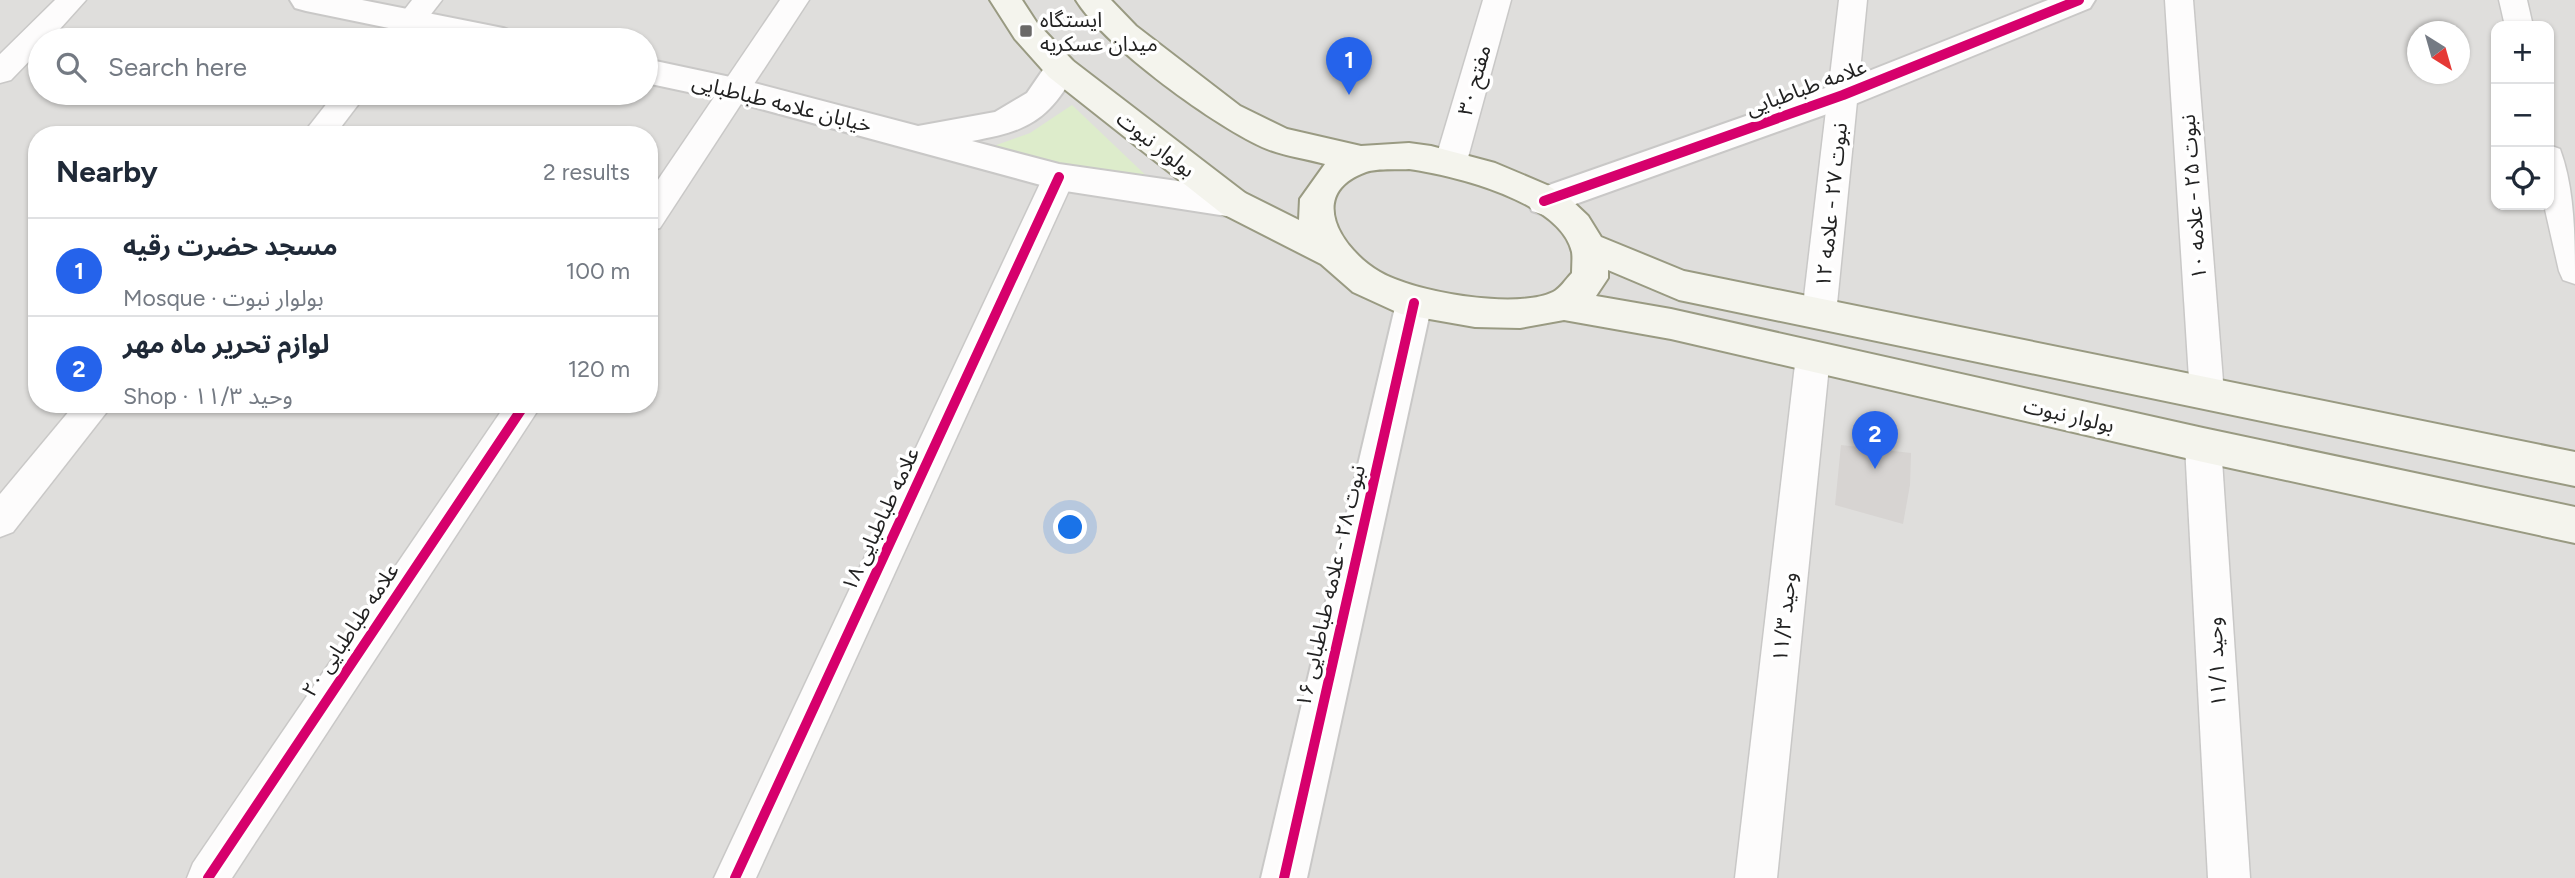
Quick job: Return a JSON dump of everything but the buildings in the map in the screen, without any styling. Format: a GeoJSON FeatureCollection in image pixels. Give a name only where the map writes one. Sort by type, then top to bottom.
{"type":"FeatureCollection","features":[{"type":"Feature","properties":{"kind":"main road","name":"بولوار نبوت"},"geometry":{"type":"LineString","coordinates":[[1006,0],[1026,31],[1061,69],[1233,203],[1334,254],[1366,282],[1414,303],[1475,312],[1520,313],[1563,306],[1671,324],[2203,445],[2575,525]]}},
{"type":"Feature","properties":{"kind":"main road"},"geometry":{"type":"LineString","coordinates":[[1092,0],[1125,34],[1228,116],[1279,141],[1361,159],[1409,156],[1451,161],[1511,181],[1544,201],[1570,222],[1589,247],[1679,285],[2575,469]]}},
{"type":"Feature","properties":{"kind":"main road"},"geometry":{"type":"LineString","coordinates":[[1334,254],[1317,228],[1317,200],[1333,175],[1361,159]]}},
{"type":"Feature","properties":{"kind":"main road"},"geometry":{"type":"LineString","coordinates":[[1563,306],[1590,278],[1589,247]]}},
{"type":"Feature","properties":{"kind":"street"},"geometry":{"type":"LineString","coordinates":[[44,28],[72,0]]}},
{"type":"Feature","properties":{"kind":"street"},"geometry":{"type":"LineString","coordinates":[[306,0],[447,28]]}},
{"type":"Feature","properties":{"kind":"street"},"geometry":{"type":"LineString","coordinates":[[658,206],[795,0]]}},
{"type":"Feature","properties":{"kind":"street","name":"مفتح ۳۰"},"geometry":{"type":"LineString","coordinates":[[1451,161],[1497,0]]}},
{"type":"Feature","properties":{"kind":"street","name":"نبوت ۲۷ - علامه ۱۲"},"geometry":{"type":"LineString","coordinates":[[1819,314],[1853,0]]}},
{"type":"Feature","properties":{"kind":"street","name":"علامه طباطبایی"},"geometry":{"type":"LineString","coordinates":[[1544,201],[1843,95],[2079,0]]}},
{"type":"Feature","properties":{"kind":"street","name":"نبوت ۲۵ - علامه ۱۰"},"geometry":{"type":"LineString","coordinates":[[2179,0],[2207,394]]}},
{"type":"Feature","properties":{"kind":"street"},"geometry":{"type":"LineString","coordinates":[[2513,0],[2518,21]]}},
{"type":"Feature","properties":{"kind":"street"},"geometry":{"type":"LineString","coordinates":[[0,72],[28,44]]}},
{"type":"Feature","properties":{"kind":"street","name":"خیابان علامه طباطبایی"},"geometry":{"type":"LineString","coordinates":[[918,137],[1002,123],[1039,103],[1061,69]]}},
{"type":"Feature","properties":{"kind":"street","name":"خیابان علامه طباطبایی"},"geometry":{"type":"LineString","coordinates":[[658,74],[735,90],[918,137],[1059,177],[1233,203]]}},
{"type":"Feature","properties":{"kind":"street"},"geometry":{"type":"LineString","coordinates":[[324,126],[342,105]]}},
{"type":"Feature","properties":{"kind":"street","name":"علامه طباطبایی ۱۸"},"geometry":{"type":"LineString","coordinates":[[735,878],[1059,177]]}},
{"type":"Feature","properties":{"kind":"street"},"geometry":{"type":"LineString","coordinates":[[2554,179],[2575,271]]}},
{"type":"Feature","properties":{"kind":"street","name":"نبوت ۲۸ - علامه طباطبایی ۱۶"},"geometry":{"type":"LineString","coordinates":[[1284,878],[1414,303]]}},
{"type":"Feature","properties":{"kind":"street","name":"وحید ۱۱/۳"},"geometry":{"type":"LineString","coordinates":[[1756,878],[1813,356]]}},
{"type":"Feature","properties":{"kind":"street"},"geometry":{"type":"LineString","coordinates":[[0,521],[89,413]]}},
{"type":"Feature","properties":{"kind":"street","name":"علامه طباطبایی ۲۰"},"geometry":{"type":"LineString","coordinates":[[208,878],[519,413]]}},
{"type":"Feature","properties":{"kind":"street","name":"وحید ۱۱/۱"},"geometry":{"type":"LineString","coordinates":[[2203,445],[2229,878]]}},
{"type":"Feature","properties":{"kind":"shaded area"},"geometry":{"type":"Polygon","coordinates":[[[0,0],[2575,0],[2575,878],[0,878],[0,0]]]}},
{"type":"Feature","properties":{"kind":"green space"},"geometry":{"type":"Polygon","coordinates":[[[1072,105],[1157,186],[980,151],[1030,133],[1072,105]]]}},
{"type":"Feature","properties":{"kind":"cycle path"},"geometry":{"type":"LineString","coordinates":[[1544,201],[1843,95],[2079,0]]}},
{"type":"Feature","properties":{"kind":"cycle path"},"geometry":{"type":"LineString","coordinates":[[735,878],[1059,177]]}},
{"type":"Feature","properties":{"kind":"cycle path"},"geometry":{"type":"LineString","coordinates":[[1284,878],[1414,303]]}},
{"type":"Feature","properties":{"kind":"cycle path"},"geometry":{"type":"LineString","coordinates":[[208,878],[519,413]]}},
{"type":"Feature","properties":{"kind":"place","name":"ایستگاه میدان عسکریه"},"geometry":{"type":"Point","coordinates":[1026,31]}},
{"type":"Feature","properties":{"kind":"place","name":"مسجد حضرت رقیه"},"geometry":{"type":"Point","coordinates":[1349,95]}},
{"type":"Feature","properties":{"kind":"place","name":"لوازم تحریر ماه مهر"},"geometry":{"type":"Point","coordinates":[1875,469]}}]}
